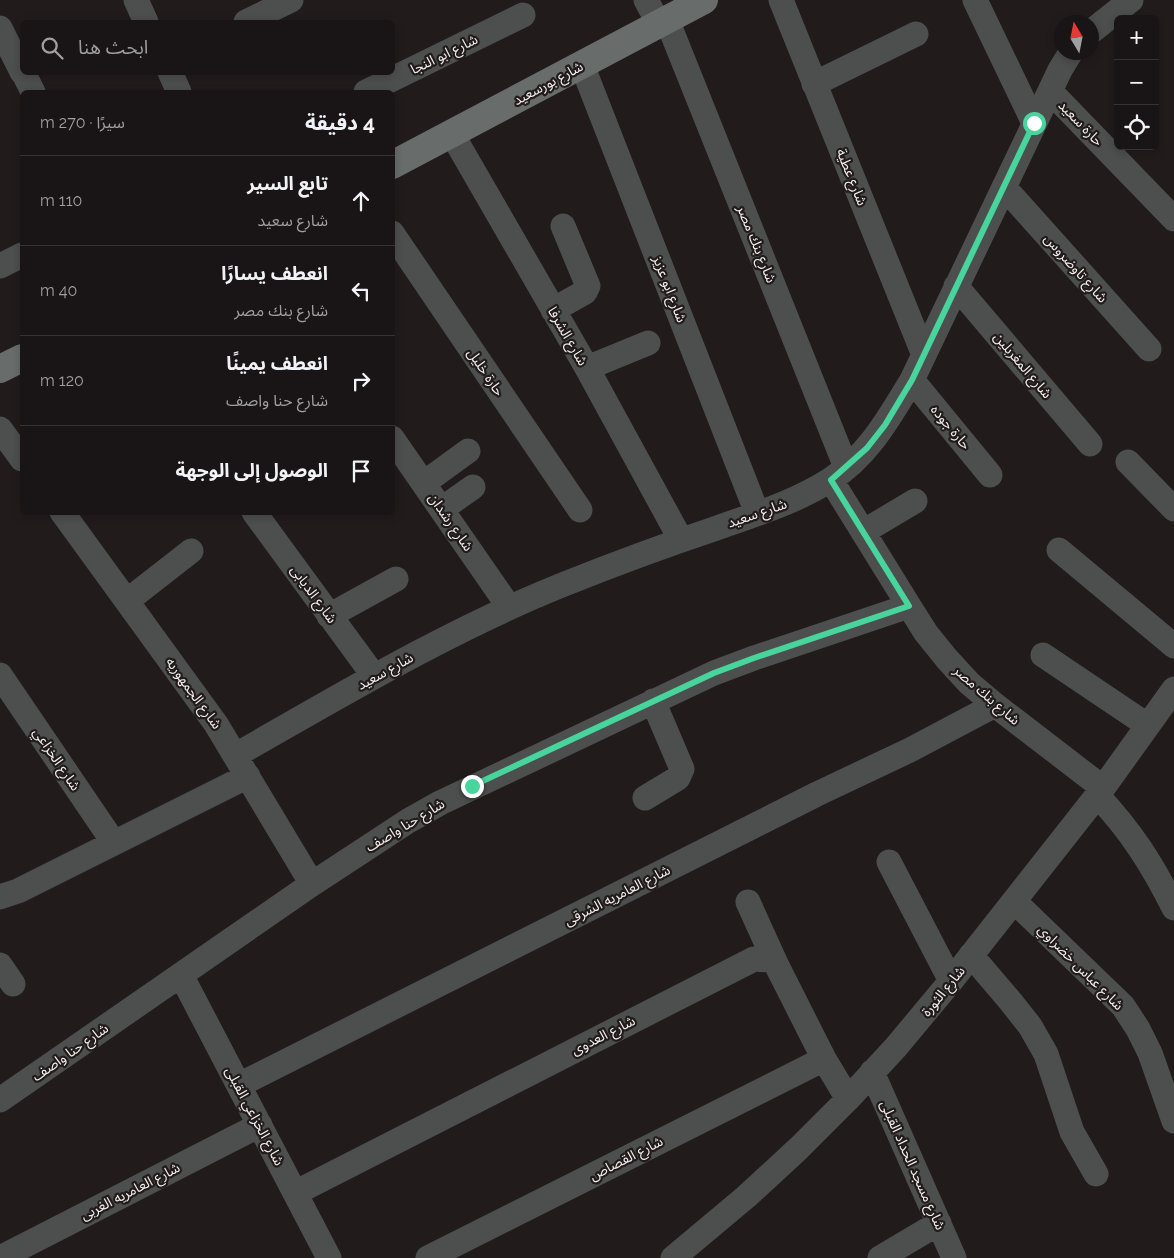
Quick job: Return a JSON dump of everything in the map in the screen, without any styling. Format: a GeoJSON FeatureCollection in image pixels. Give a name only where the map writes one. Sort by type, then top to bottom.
{"type":"FeatureCollection","features":[{"type":"Feature","properties":{"kind":"main road","name":"شارع بورسعيد"},"geometry":{"type":"LineString","coordinates":[[395,163],[704,0]]}},
{"type":"Feature","properties":{"kind":"main road"},"geometry":{"type":"LineString","coordinates":[[0,369],[20,359]]}},
{"type":"Feature","properties":{"kind":"street"},"geometry":{"type":"LineString","coordinates":[[136,0],[145,20]]}},
{"type":"Feature","properties":{"kind":"street"},"geometry":{"type":"LineString","coordinates":[[250,20],[291,0]]}},
{"type":"Feature","properties":{"kind":"street","name":"شارع بنك مصر"},"geometry":{"type":"LineString","coordinates":[[646,0],[663,22],[838,473],[863,532],[926,634],[947,659],[969,683],[1100,791],[1153,868],[1174,908]]}},
{"type":"Feature","properties":{"kind":"street","name":"شارع عطية"},"geometry":{"type":"LineString","coordinates":[[781,0],[924,355]]}},
{"type":"Feature","properties":{"kind":"street"},"geometry":{"type":"LineString","coordinates":[[975,0],[1034,123]]}},
{"type":"Feature","properties":{"kind":"street"},"geometry":{"type":"LineString","coordinates":[[1099,25],[1131,0]]}},
{"type":"Feature","properties":{"kind":"street","name":"شارع ابو النجا"},"geometry":{"type":"LineString","coordinates":[[370,90],[523,15]]}},
{"type":"Feature","properties":{"kind":"street"},"geometry":{"type":"LineString","coordinates":[[0,28],[20,66]]}},
{"type":"Feature","properties":{"kind":"street"},"geometry":{"type":"LineString","coordinates":[[814,84],[916,34]]}},
{"type":"Feature","properties":{"kind":"street","name":"شارع سعيد"},"geometry":{"type":"LineString","coordinates":[[236,755],[418,652],[509,607],[612,565],[794,500],[838,473],[867,448],[885,425],[912,380],[1034,123],[1066,60]]}},
{"type":"Feature","properties":{"kind":"street","name":"شارع ابو عزيز"},"geometry":{"type":"LineString","coordinates":[[582,65],[757,513]]}},
{"type":"Feature","properties":{"kind":"street"},"geometry":{"type":"LineString","coordinates":[[24,75],[32,90]]}},
{"type":"Feature","properties":{"kind":"street"},"geometry":{"type":"LineString","coordinates":[[172,75],[179,90]]}},
{"type":"Feature","properties":{"kind":"street","name":"حارة سعيد"},"geometry":{"type":"LineString","coordinates":[[1050,91],[1174,219]]}},
{"type":"Feature","properties":{"kind":"street","name":"شارع الشرفا"},"geometry":{"type":"LineString","coordinates":[[452,134],[586,368],[681,540]]}},
{"type":"Feature","properties":{"kind":"street","name":"شارع تاوضروس"},"geometry":{"type":"LineString","coordinates":[[1004,188],[1149,349]]}},
{"type":"Feature","properties":{"kind":"street"},"geometry":{"type":"LineString","coordinates":[[552,310],[585,292],[588,286],[563,226]]}},
{"type":"Feature","properties":{"kind":"street","name":"حارة خليل"},"geometry":{"type":"LineString","coordinates":[[395,237],[580,510]]}},
{"type":"Feature","properties":{"kind":"street"},"geometry":{"type":"LineString","coordinates":[[0,266],[20,256]]}},
{"type":"Feature","properties":{"kind":"street","name":"شارع المغربلين"},"geometry":{"type":"LineString","coordinates":[[956,286],[1090,444]]}},
{"type":"Feature","properties":{"kind":"street"},"geometry":{"type":"LineString","coordinates":[[586,368],[648,343]]}},
{"type":"Feature","properties":{"kind":"street","name":"حارة جوده"},"geometry":{"type":"LineString","coordinates":[[912,380],[990,474]]}},
{"type":"Feature","properties":{"kind":"street"},"geometry":{"type":"LineString","coordinates":[[0,429],[20,456]]}},
{"type":"Feature","properties":{"kind":"street","name":"شارع رشدان"},"geometry":{"type":"LineString","coordinates":[[395,442],[509,607]]}},
{"type":"Feature","properties":{"kind":"street"},"geometry":{"type":"LineString","coordinates":[[424,483],[468,451]]}},
{"type":"Feature","properties":{"kind":"street"},"geometry":{"type":"LineString","coordinates":[[1128,462],[1174,509]]}},
{"type":"Feature","properties":{"kind":"street"},"geometry":{"type":"LineString","coordinates":[[442,509],[473,487]]}},
{"type":"Feature","properties":{"kind":"street"},"geometry":{"type":"LineString","coordinates":[[863,532],[915,501]]}},
{"type":"Feature","properties":{"kind":"street","name":"شارع الجمهوريه"},"geometry":{"type":"LineString","coordinates":[[64,515],[206,708],[312,884]]}},
{"type":"Feature","properties":{"kind":"street","name":"شارع الديابى"},"geometry":{"type":"LineString","coordinates":[[256,515],[374,676]]}},
{"type":"Feature","properties":{"kind":"street"},"geometry":{"type":"LineString","coordinates":[[1059,550],[1174,646]]}},
{"type":"Feature","properties":{"kind":"street"},"geometry":{"type":"LineString","coordinates":[[127,601],[191,551]]}},
{"type":"Feature","properties":{"kind":"street"},"geometry":{"type":"LineString","coordinates":[[329,616],[396,579]]}},
{"type":"Feature","properties":{"kind":"street","name":"شارع حنا واصف"},"geometry":{"type":"LineString","coordinates":[[0,1100],[312,884],[408,821],[440,803],[714,673],[909,606]]}},
{"type":"Feature","properties":{"kind":"street"},"geometry":{"type":"LineString","coordinates":[[1043,655],[1147,725]]}},
{"type":"Feature","properties":{"kind":"street","name":"شارع الخزاعي"},"geometry":{"type":"LineString","coordinates":[[0,675],[114,843]]}},
{"type":"Feature","properties":{"kind":"street","name":"شارع الثورة"},"geometry":{"type":"LineString","coordinates":[[673,1258],[747,1196],[799,1148],[896,1047],[951,981],[1100,791],[1174,689]]}},
{"type":"Feature","properties":{"kind":"street"},"geometry":{"type":"LineString","coordinates":[[645,798],[678,778],[682,769],[653,702]]}},
{"type":"Feature","properties":{"kind":"street","name":"شارع العامريه الشرقى"},"geometry":{"type":"LineString","coordinates":[[239,1085],[817,794],[910,750],[995,705]]}},
{"type":"Feature","properties":{"kind":"street"},"geometry":{"type":"LineString","coordinates":[[0,897],[18,891],[248,776]]}},
{"type":"Feature","properties":{"kind":"street"},"geometry":{"type":"LineString","coordinates":[[889,862],[951,981]]}},
{"type":"Feature","properties":{"kind":"street","name":"شارع عباس خضراوي"},"geometry":{"type":"LineString","coordinates":[[1014,901],[1123,1006],[1138,1029],[1150,1053],[1174,1121]]}},
{"type":"Feature","properties":{"kind":"street"},"geometry":{"type":"LineString","coordinates":[[748,902],[776,964],[824,1059],[848,1099]]}},
{"type":"Feature","properties":{"kind":"street"},"geometry":{"type":"LineString","coordinates":[[971,955],[1012,1002],[1046,1054],[1072,1132],[1096,1174]]}},
{"type":"Feature","properties":{"kind":"street","name":"شارع العدوى"},"geometry":{"type":"LineString","coordinates":[[295,1193],[748,962],[762,959],[776,964]]}},
{"type":"Feature","properties":{"kind":"street","name":"شارع الخزاعي القبلى"},"geometry":{"type":"LineString","coordinates":[[181,975],[329,1258]]}},
{"type":"Feature","properties":{"kind":"street","name":"شارع القصاص"},"geometry":{"type":"LineString","coordinates":[[428,1258],[824,1059]]}},
{"type":"Feature","properties":{"kind":"street","name":"شارع مسجد الحداد القبلى"},"geometry":{"type":"LineString","coordinates":[[872,1072],[954,1258]]}},
{"type":"Feature","properties":{"kind":"street","name":"شارع العامريه الغربى"},"geometry":{"type":"LineString","coordinates":[[0,1258],[260,1125]]}},
{"type":"Feature","properties":{"kind":"street"},"geometry":{"type":"LineString","coordinates":[[880,1258],[938,1222]]}},
{"type":"Feature","properties":{"kind":"route"},"geometry":{"type":"LineString","coordinates":[[472,786],[714,673],[909,606],[831,480],[867,448],[885,425],[912,380],[1034,123]]}}]}
